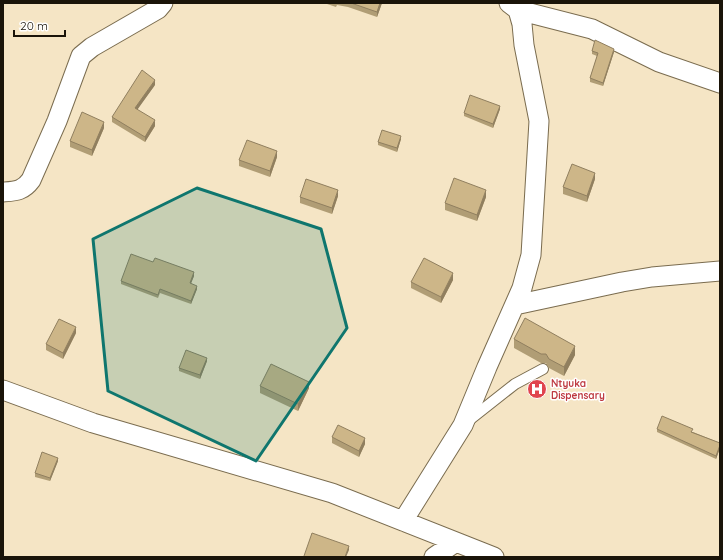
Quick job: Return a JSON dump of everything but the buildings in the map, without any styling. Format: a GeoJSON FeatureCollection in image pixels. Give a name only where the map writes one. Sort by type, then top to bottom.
{"type":"FeatureCollection","features":[{"type":"Feature","properties":{"kind":"street"},"geometry":{"type":"LineString","coordinates":[[3,192],[17,191],[26,188],[31,180],[57,121],[82,56],[92,47],[158,8],[163,3]]}},
{"type":"Feature","properties":{"kind":"street"},"geometry":{"type":"LineString","coordinates":[[513,7],[592,29],[659,62],[720,83]]}},
{"type":"Feature","properties":{"kind":"street"},"geometry":{"type":"LineString","coordinates":[[403,521],[463,425],[522,288],[531,255],[538,121],[524,45],[522,24],[513,7]]}},
{"type":"Feature","properties":{"kind":"street"},"geometry":{"type":"LineString","coordinates":[[515,305],[652,277],[720,271]]}},
{"type":"Feature","properties":{"kind":"street"},"geometry":{"type":"LineString","coordinates":[[3,390],[93,423],[332,493],[494,557]]}},
{"type":"Feature","properties":{"kind":"street"},"geometry":{"type":"LineString","coordinates":[[434,557],[456,542]]}},
{"type":"Feature","properties":{"kind":"lane"},"geometry":{"type":"LineString","coordinates":[[463,425],[515,384],[543,369]]}},
{"type":"Feature","properties":{"kind":"highlighted area"},"geometry":{"type":"Polygon","coordinates":[[[197,188],[321,229],[347,328],[256,461],[108,391],[93,239],[197,188]]]}},
{"type":"Feature","properties":{"kind":"place","name":"Ntyuka Dispensary"},"geometry":{"type":"Point","coordinates":[537,389]}}]}
